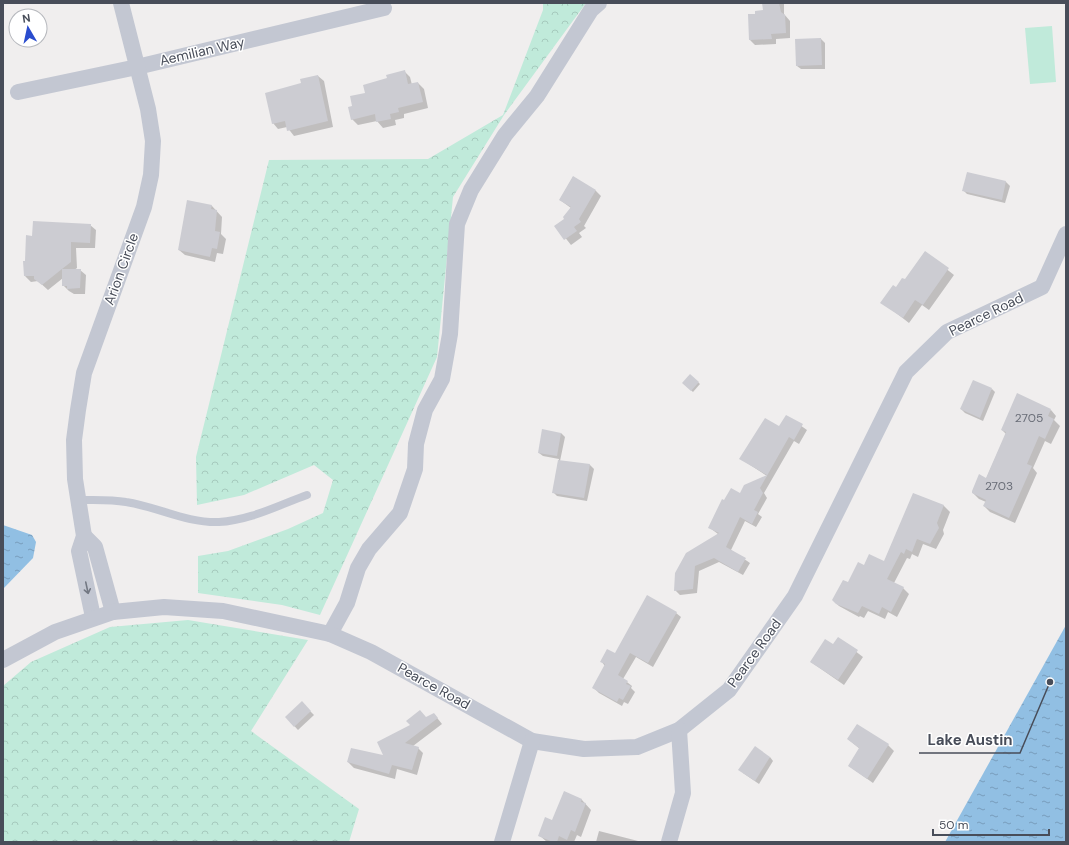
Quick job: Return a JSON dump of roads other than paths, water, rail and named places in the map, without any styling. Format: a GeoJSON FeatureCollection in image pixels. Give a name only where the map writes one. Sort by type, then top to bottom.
{"type":"FeatureCollection","features":[{"type":"Feature","properties":{"kind":"street","name":"Arion Circle"},"geometry":{"type":"LineString","coordinates":[[93,617],[79,551],[84,536],[74,479],[74,440],[84,373],[144,207],[151,176],[153,141],[148,109],[121,3]]}},
{"type":"Feature","properties":{"kind":"street"},"geometry":{"type":"LineString","coordinates":[[330,634],[347,603],[362,562],[369,549],[400,513],[410,488],[416,469],[416,444],[425,410],[442,378],[450,334],[457,224],[471,190],[505,135],[537,96],[591,10],[599,3]]}},
{"type":"Feature","properties":{"kind":"street","name":"Aemilian Way"},"geometry":{"type":"LineString","coordinates":[[18,92],[137,66],[384,8]]}},
{"type":"Feature","properties":{"kind":"street","name":"Pearce Road"},"geometry":{"type":"LineString","coordinates":[[3,660],[55,632],[93,617],[113,612],[135,608],[190,608],[223,611],[330,634],[372,652],[532,741],[584,749],[638,746],[679,730],[729,690],[795,596],[906,372],[947,332],[1042,287],[1066,234]]}},
{"type":"Feature","properties":{"kind":"street","name":"Arion Circle"},"geometry":{"type":"LineString","coordinates":[[84,536],[95,547],[113,612]]}},
{"type":"Feature","properties":{"kind":"street"},"geometry":{"type":"LineString","coordinates":[[669,842],[683,793],[679,730]]}},
{"type":"Feature","properties":{"kind":"street"},"geometry":{"type":"LineString","coordinates":[[502,842],[532,741]]}},
{"type":"Feature","properties":{"kind":"lane"},"geometry":{"type":"LineString","coordinates":[[77,500],[104,499],[127,502],[186,519],[219,522],[237,520],[307,495]]}},
{"type":"Feature","properties":{"kind":"lane"},"geometry":{"type":"LineString","coordinates":[[82,567],[100,564]]}},
{"type":"Feature","properties":{"kind":"water"},"geometry":{"type":"Polygon","coordinates":[[[3,525],[32,535],[36,542],[33,558],[3,589],[3,525]]]}},
{"type":"Feature","properties":{"kind":"water"},"geometry":{"type":"Polygon","coordinates":[[[1066,625],[1066,842],[945,842],[1066,625]]]}},
{"type":"Feature","properties":{"kind":"place","name":"Lake Austin"},"geometry":{"type":"Point","coordinates":[1050,682]}}]}
